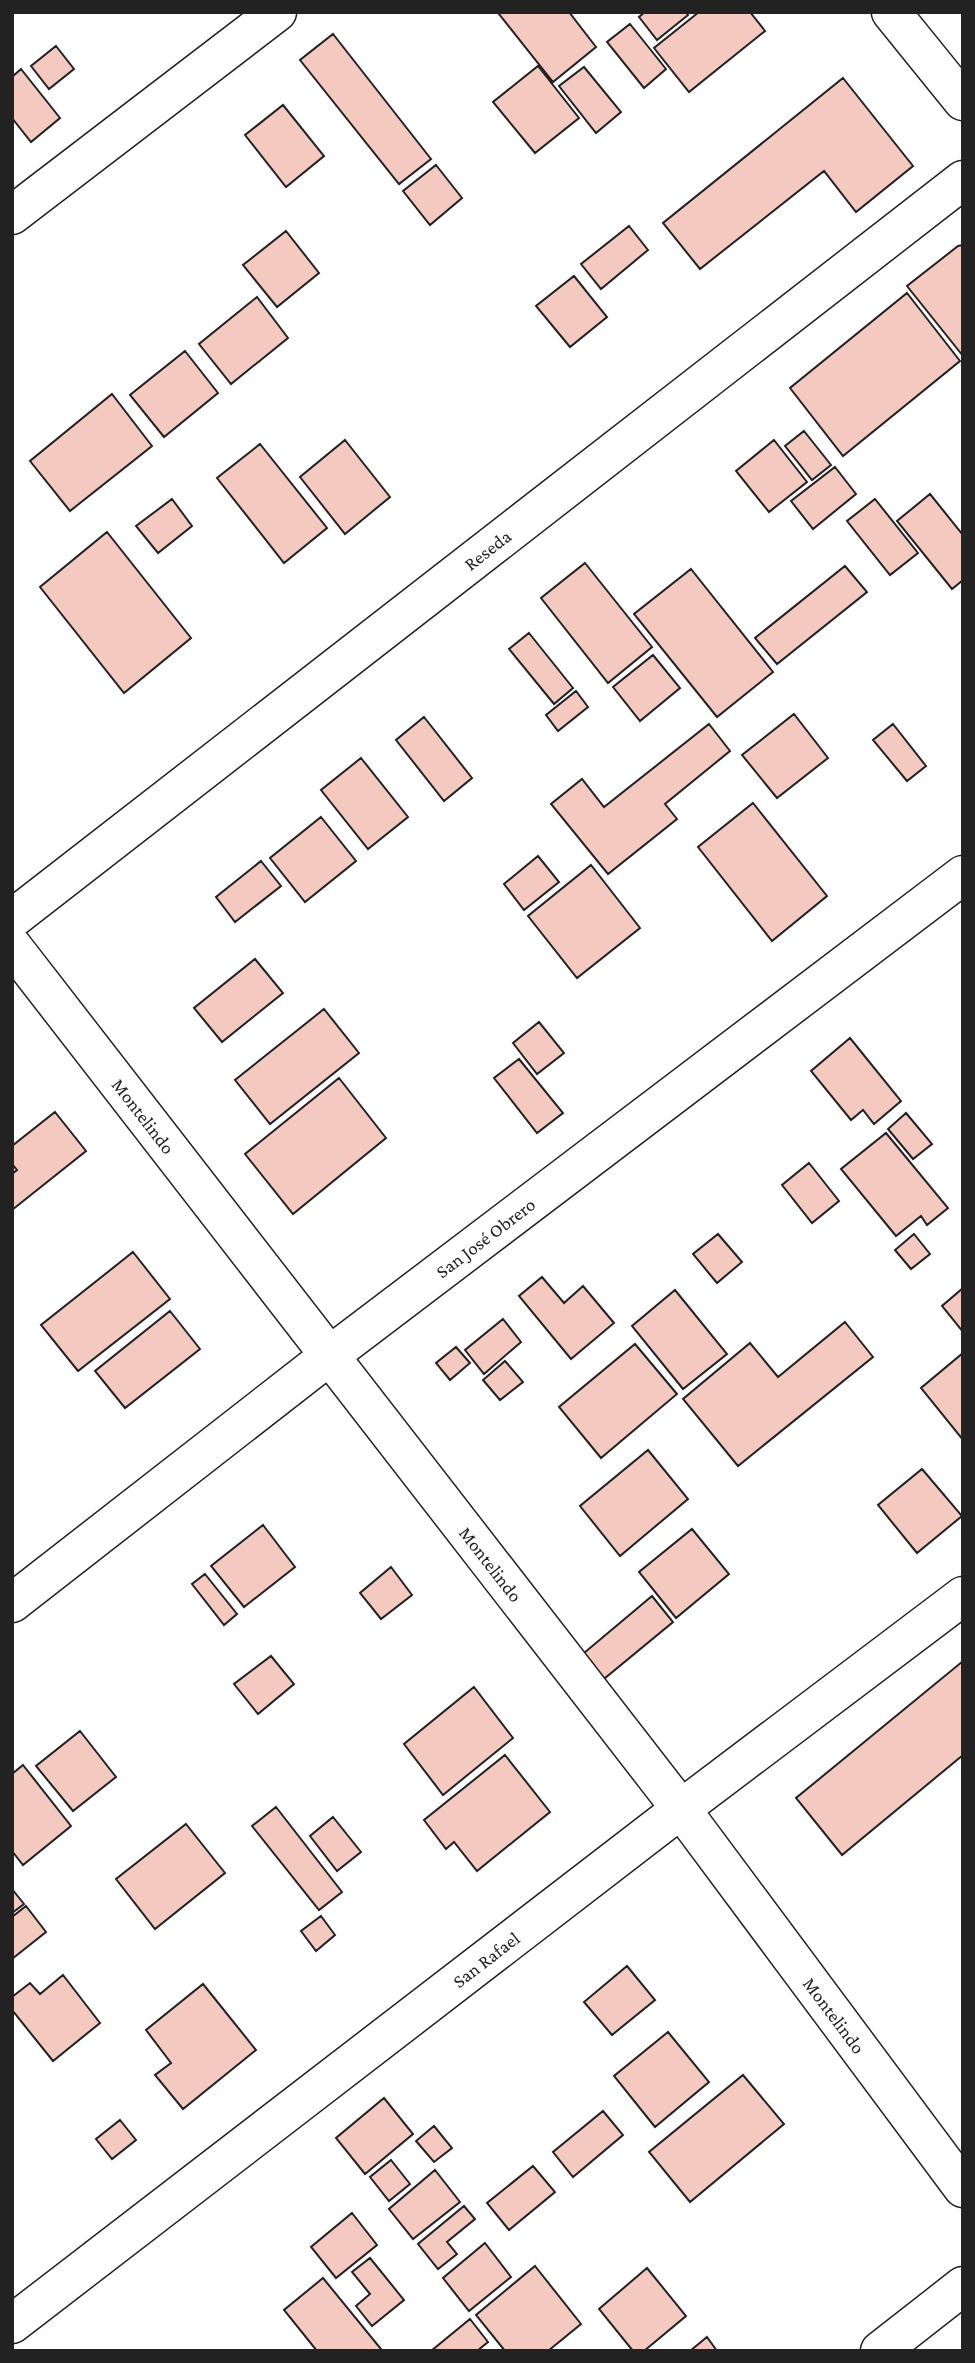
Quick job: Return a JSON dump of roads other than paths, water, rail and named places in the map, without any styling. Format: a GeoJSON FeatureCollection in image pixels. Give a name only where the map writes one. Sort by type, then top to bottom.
{"type":"FeatureCollection","features":[{"type":"Feature","properties":{"kind":"street"},"geometry":{"type":"LineString","coordinates":[[12,215],[277,12]]}},
{"type":"Feature","properties":{"kind":"street"},"geometry":{"type":"LineString","coordinates":[[891,12],[963,101]]}},
{"type":"Feature","properties":{"kind":"street","name":"Reseda"},"geometry":{"type":"LineString","coordinates":[[12,919],[963,180]]}},
{"type":"Feature","properties":{"kind":"street","name":"San José Obrero"},"geometry":{"type":"LineString","coordinates":[[12,1603],[329,1356],[963,876]]}},
{"type":"Feature","properties":{"kind":"street","name":"Montelindo"},"geometry":{"type":"LineString","coordinates":[[12,946],[681,1809],[963,2188]]}},
{"type":"Feature","properties":{"kind":"street","name":"San Rafael"},"geometry":{"type":"LineString","coordinates":[[12,2324],[963,1595]]}},
{"type":"Feature","properties":{"kind":"street"},"geometry":{"type":"LineString","coordinates":[[880,2351],[963,2286]]}}]}
